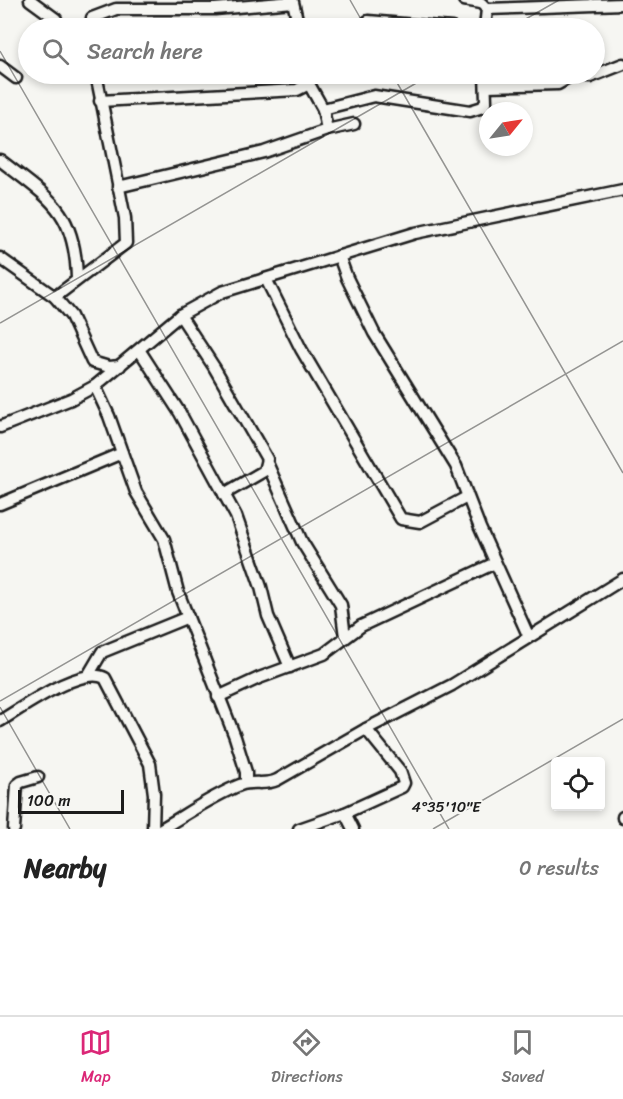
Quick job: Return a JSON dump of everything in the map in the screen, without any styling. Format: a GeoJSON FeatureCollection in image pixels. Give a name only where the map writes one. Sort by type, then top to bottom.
{"type":"FeatureCollection","features":[{"type":"Feature","properties":{"kind":"street"},"geometry":{"type":"LineString","coordinates":[[30,0],[55,18]]}},
{"type":"Feature","properties":{"kind":"street"},"geometry":{"type":"LineString","coordinates":[[464,0],[481,3],[488,9],[517,6],[623,4]]}},
{"type":"Feature","properties":{"kind":"street"},"geometry":{"type":"LineString","coordinates":[[92,18],[116,4],[215,9],[293,1],[296,18]]}},
{"type":"Feature","properties":{"kind":"street"},"geometry":{"type":"LineString","coordinates":[[487,18],[488,9]]}},
{"type":"Feature","properties":{"kind":"street"},"geometry":{"type":"LineString","coordinates":[[605,71],[623,64]]}},
{"type":"Feature","properties":{"kind":"street"},"geometry":{"type":"LineString","coordinates":[[0,66],[16,78]]}},
{"type":"Feature","properties":{"kind":"street"},"geometry":{"type":"LineString","coordinates":[[56,297],[78,278],[88,273],[107,255],[126,243],[125,218],[97,84]]}},
{"type":"Feature","properties":{"kind":"street"},"geometry":{"type":"LineString","coordinates":[[100,101],[297,90],[304,84]]}},
{"type":"Feature","properties":{"kind":"street"},"geometry":{"type":"LineString","coordinates":[[311,84],[323,109],[327,130]]}},
{"type":"Feature","properties":{"kind":"street"},"geometry":{"type":"LineString","coordinates":[[323,109],[374,96],[470,111],[483,107],[486,101],[486,86],[558,84]]}},
{"type":"Feature","properties":{"kind":"street"},"geometry":{"type":"LineString","coordinates":[[118,187],[264,152],[327,130],[354,124]]}},
{"type":"Feature","properties":{"kind":"street"},"geometry":{"type":"LineString","coordinates":[[0,160],[62,212],[76,248],[78,278]]}},
{"type":"Feature","properties":{"kind":"street"},"geometry":{"type":"LineString","coordinates":[[0,427],[71,399],[94,386],[140,351],[180,315],[222,292],[414,233],[548,207],[588,195],[623,190]]}},
{"type":"Feature","properties":{"kind":"street"},"geometry":{"type":"LineString","coordinates":[[339,256],[346,278],[374,333],[456,466],[467,497],[528,636]]}},
{"type":"Feature","properties":{"kind":"street"},"geometry":{"type":"LineString","coordinates":[[0,258],[56,297],[71,316],[92,362],[110,367],[120,366]]}},
{"type":"Feature","properties":{"kind":"street"},"geometry":{"type":"LineString","coordinates":[[266,279],[301,349],[401,519],[420,522],[467,497]]}},
{"type":"Feature","properties":{"kind":"street"},"geometry":{"type":"LineString","coordinates":[[180,315],[265,454],[302,542],[341,605],[345,637]]}},
{"type":"Feature","properties":{"kind":"street"},"geometry":{"type":"LineString","coordinates":[[140,351],[180,413],[236,516],[261,587],[268,616],[290,667]]}},
{"type":"Feature","properties":{"kind":"street"},"geometry":{"type":"LineString","coordinates":[[94,386],[144,508],[164,540],[188,616],[240,754],[246,783]]}},
{"type":"Feature","properties":{"kind":"street"},"geometry":{"type":"LineString","coordinates":[[0,504],[122,453]]}},
{"type":"Feature","properties":{"kind":"street"},"geometry":{"type":"LineString","coordinates":[[224,494],[251,481],[268,465]]}},
{"type":"Feature","properties":{"kind":"street"},"geometry":{"type":"LineString","coordinates":[[219,694],[324,654],[345,637],[393,609],[495,563]]}},
{"type":"Feature","properties":{"kind":"street"},"geometry":{"type":"LineString","coordinates":[[160,829],[217,795],[246,783],[267,785],[366,729],[452,685],[623,579]]}},
{"type":"Feature","properties":{"kind":"street"},"geometry":{"type":"LineString","coordinates":[[89,674],[102,652],[188,616]]}},
{"type":"Feature","properties":{"kind":"street"},"geometry":{"type":"LineString","coordinates":[[0,721],[57,688],[89,674],[102,676],[109,682],[150,764],[154,794],[153,829]]}},
{"type":"Feature","properties":{"kind":"street"},"geometry":{"type":"LineString","coordinates":[[299,829],[345,813],[402,787],[404,783],[400,771],[366,729]]}},
{"type":"Feature","properties":{"kind":"street"},"geometry":{"type":"LineString","coordinates":[[14,829],[17,785],[38,777]]}},
{"type":"Feature","properties":{"kind":"street"},"geometry":{"type":"LineString","coordinates":[[345,813],[353,829]]}}]}
